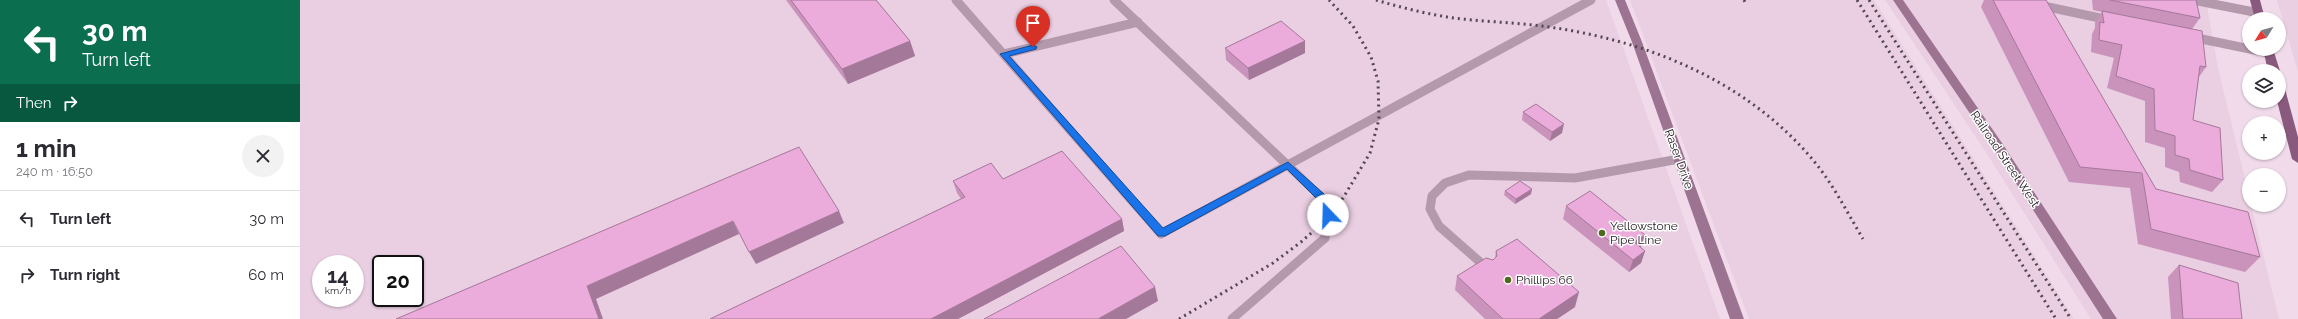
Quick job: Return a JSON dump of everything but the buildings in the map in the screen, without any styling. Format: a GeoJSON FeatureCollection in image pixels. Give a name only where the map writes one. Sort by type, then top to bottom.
{"type":"FeatureCollection","features":[{"type":"Feature","properties":{"kind":"main road"},"geometry":{"type":"LineString","coordinates":[[2255,0],[2258,12]]}},
{"type":"Feature","properties":{"kind":"main road"},"geometry":{"type":"LineString","coordinates":[[2284,108],[2298,159]]}},
{"type":"Feature","properties":{"kind":"street","name":"Raser Drive"},"geometry":{"type":"LineString","coordinates":[[1620,0],[1637,42],[1737,319]]}},
{"type":"Feature","properties":{"kind":"street","name":"Railroad Street West"},"geometry":{"type":"LineString","coordinates":[[1898,0],[1998,146],[2110,319]]}},
{"type":"Feature","properties":{"kind":"lane"},"geometry":{"type":"LineString","coordinates":[[956,0],[1161,234],[1591,0]]}},
{"type":"Feature","properties":{"kind":"lane"},"geometry":{"type":"LineString","coordinates":[[1114,0],[1320,196],[1328,215],[1325,238],[1232,319]]}},
{"type":"Feature","properties":{"kind":"lane"},"geometry":{"type":"LineString","coordinates":[[2038,0],[2039,5],[2115,21]]}},
{"type":"Feature","properties":{"kind":"lane"},"geometry":{"type":"LineString","coordinates":[[2193,0],[2242,12]]}},
{"type":"Feature","properties":{"kind":"lane"},"geometry":{"type":"LineString","coordinates":[[1004,54],[1138,22]]}},
{"type":"Feature","properties":{"kind":"lane"},"geometry":{"type":"LineString","coordinates":[[2183,36],[2242,46]]}},
{"type":"Feature","properties":{"kind":"lane"},"geometry":{"type":"LineString","coordinates":[[1488,269],[1439,226],[1430,209],[1432,196],[1445,183],[1469,175],[1575,178],[1679,159]]}},
{"type":"Feature","properties":{"kind":"shaded area"},"geometry":{"type":"Polygon","coordinates":[[[300,0],[1606,0],[1720,319],[300,319],[300,0]]]}},
{"type":"Feature","properties":{"kind":"shaded area"},"geometry":{"type":"Polygon","coordinates":[[[1630,0],[1874,0],[2074,319],[1749,319],[1630,0]]]}},
{"type":"Feature","properties":{"kind":"shaded area"},"geometry":{"type":"Polygon","coordinates":[[[1885,0],[2206,0],[2218,68],[2242,168],[2242,212],[2253,212],[2279,319],[2091,319],[1987,154],[1885,0]]]}},
{"type":"Feature","properties":{"kind":"shaded area"},"geometry":{"type":"Polygon","coordinates":[[[2277,0],[2298,0],[2298,72],[2286,31],[2286,12],[2280,12],[2277,0]]]}},
{"type":"Feature","properties":{"kind":"railway"},"geometry":{"type":"LineString","coordinates":[[1179,319],[1273,263],[1301,242],[1334,213],[1370,153],[1379,119],[1378,81],[1371,57],[1353,26],[1329,0]]}},
{"type":"Feature","properties":{"kind":"railway"},"geometry":{"type":"LineString","coordinates":[[1376,0],[1411,10],[1447,17],[1536,25],[1586,33],[1659,54],[1693,69],[1727,87],[1758,108],[1787,132],[1820,169],[1840,198],[1863,239]]}},
{"type":"Feature","properties":{"kind":"railway"},"geometry":{"type":"LineString","coordinates":[[1744,0],[1746,4]]}},
{"type":"Feature","properties":{"kind":"railway"},"geometry":{"type":"LineString","coordinates":[[1857,0],[2056,319]]}},
{"type":"Feature","properties":{"kind":"railway"},"geometry":{"type":"LineString","coordinates":[[1869,0],[2071,319]]}},
{"type":"Feature","properties":{"kind":"place","name":"Yellowstone Pipe Line"},"geometry":{"type":"Point","coordinates":[1602,233]}},
{"type":"Feature","properties":{"kind":"place","name":"Phillips 66"},"geometry":{"type":"Point","coordinates":[1508,280]}},
{"type":"Feature","properties":{"kind":"route"},"geometry":{"type":"LineString","coordinates":[[1033,47],[1004,54],[1161,234],[1288,165],[1320,196],[1328,215]]}}]}
